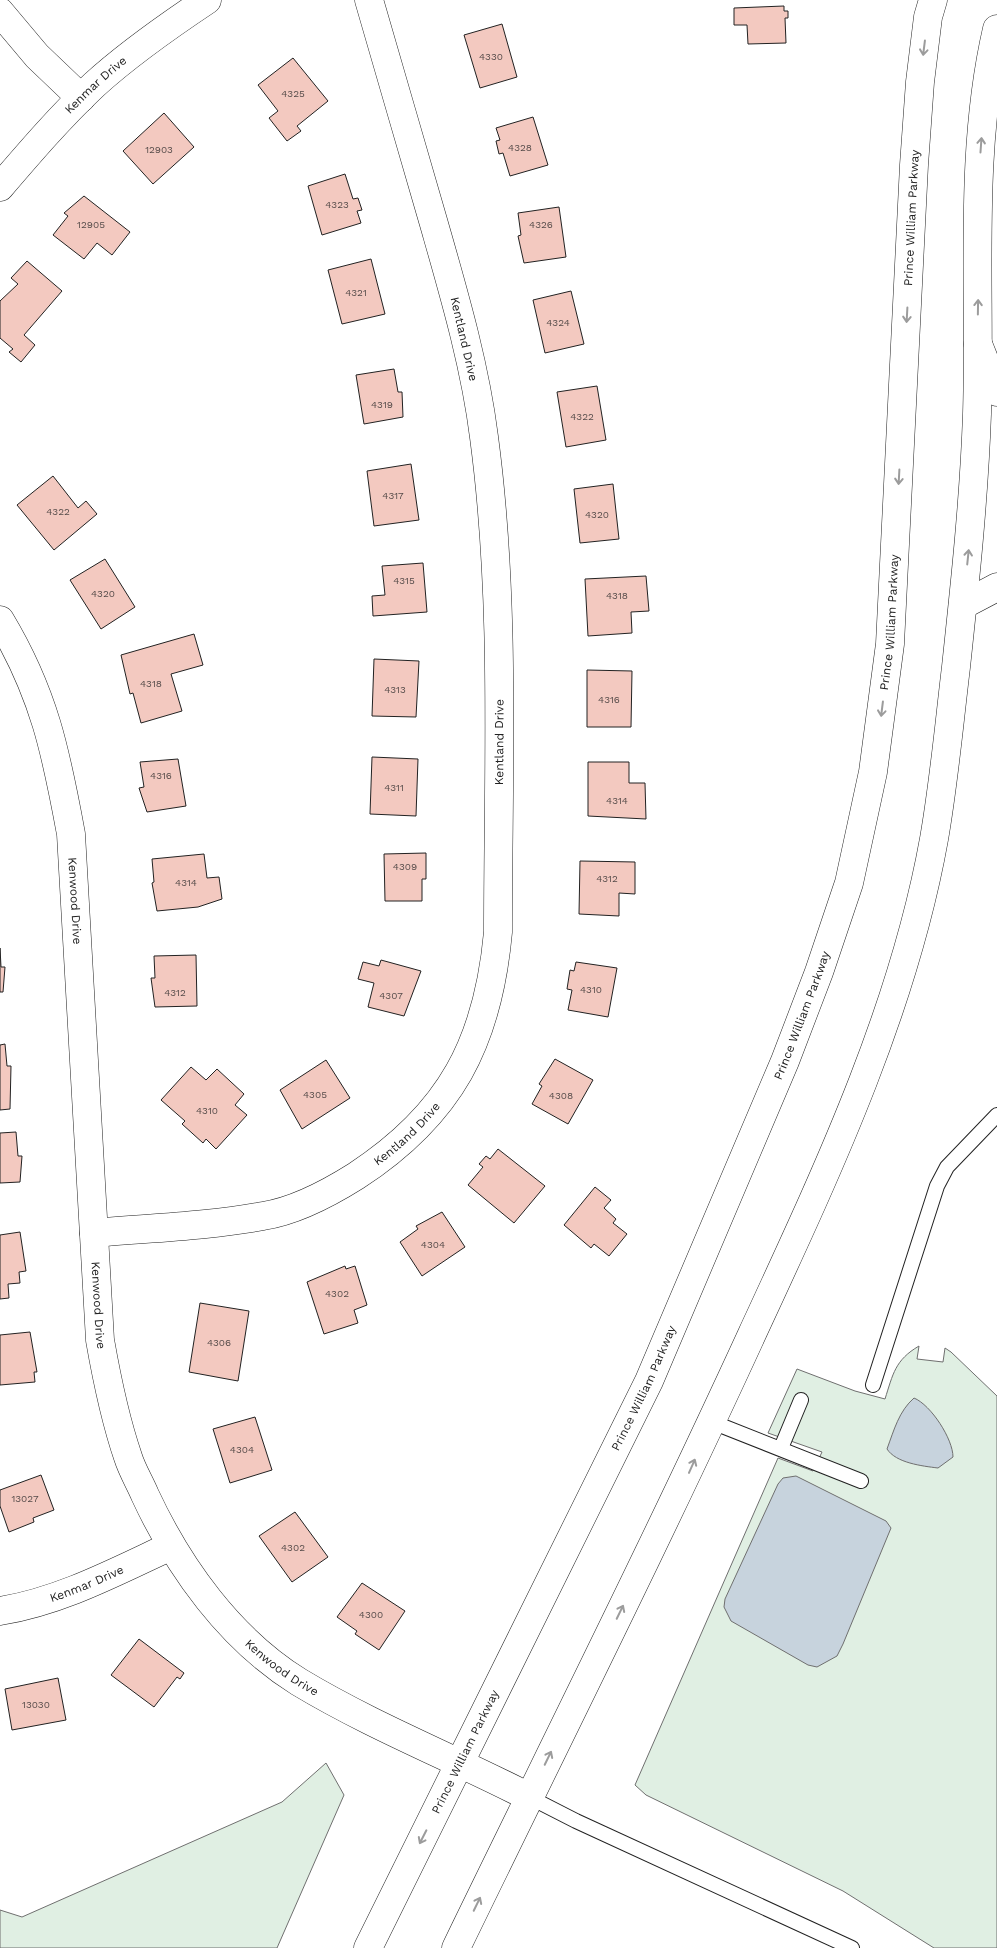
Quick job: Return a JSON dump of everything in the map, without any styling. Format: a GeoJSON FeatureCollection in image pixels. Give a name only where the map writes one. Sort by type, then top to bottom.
{"type":"FeatureCollection","features":[{"type":"Feature","properties":{"kind":"main road","name":"Kenmar Drive"},"geometry":{"type":"LineString","coordinates":[[0,187],[81,98],[156,34],[207,0]]}},
{"type":"Feature","properties":{"kind":"main road","name":"Kentland Drive"},"geometry":{"type":"LineString","coordinates":[[94,1234],[265,1216],[303,1204],[339,1187],[381,1160],[404,1140],[444,1096],[465,1062],[484,1017],[498,932],[499,648],[492,508],[484,435],[472,364],[449,277],[369,0]]}},
{"type":"Feature","properties":{"kind":"main road","name":"Prince William Parkway"},"geometry":{"type":"LineString","coordinates":[[368,1948],[649,1381],[785,1061],[819,972],[849,883],[873,772],[890,644],[914,165],[920,82],[928,17],[933,0]]}},
{"type":"Feature","properties":{"kind":"main road"},"geometry":{"type":"LineString","coordinates":[[0,12],[37,56],[81,98]]}},
{"type":"Feature","properties":{"kind":"main road"},"geometry":{"type":"LineString","coordinates":[[456,1948],[712,1422],[820,1187],[864,1080],[912,936],[933,843],[941,791],[971,526],[977,413],[979,172],[983,111],[997,29]]}},
{"type":"Feature","properties":{"kind":"main road"},"geometry":{"type":"LineString","coordinates":[[978,343],[997,392]]}},
{"type":"Feature","properties":{"kind":"main road"},"geometry":{"type":"LineString","coordinates":[[963,605],[997,587]]}},
{"type":"Feature","properties":{"kind":"main road","name":"Kenwood Drive"},"geometry":{"type":"LineString","coordinates":[[0,620],[19,651],[42,704],[57,756],[70,834],[100,1340],[108,1388],[129,1459],[171,1546],[207,1598],[248,1642],[298,1681],[367,1718],[461,1762],[529,1797]]}},
{"type":"Feature","properties":{"kind":"main road","name":"Kenmar Drive"},"geometry":{"type":"LineString","coordinates":[[0,1611],[29,1606],[68,1594],[171,1546]]}},
{"type":"Feature","properties":{"kind":"lane"},"geometry":{"type":"LineString","coordinates":[[873,1385],[937,1186],[947,1167],[997,1115]]}},
{"type":"Feature","properties":{"kind":"lane"},"geometry":{"type":"LineString","coordinates":[[781,1448],[802,1400]]}},
{"type":"Feature","properties":{"kind":"lane"},"geometry":{"type":"LineString","coordinates":[[712,1422],[862,1481]]}},
{"type":"Feature","properties":{"kind":"lane"},"geometry":{"type":"LineString","coordinates":[[529,1797],[576,1821],[852,1948]]}},
{"type":"Feature","properties":{"kind":"green space"},"geometry":{"type":"Polygon","coordinates":[[[919,1346],[917,1359],[943,1362],[945,1348],[997,1396],[997,1948],[934,1948],[843,1891],[646,1795],[635,1785],[778,1458],[813,1471],[822,1452],[768,1433],[797,1369],[855,1391],[885,1399],[896,1368],[911,1351],[919,1346]]]}},
{"type":"Feature","properties":{"kind":"green space"},"geometry":{"type":"Polygon","coordinates":[[[326,1763],[344,1795],[277,1948],[0,1948],[0,1910],[22,1917],[282,1802],[326,1763]]]}},
{"type":"Feature","properties":{"kind":"shaded area"},"geometry":{"type":"Polygon","coordinates":[[[914,1398],[934,1415],[949,1441],[953,1457],[938,1468],[903,1461],[891,1454],[887,1449],[904,1409],[914,1398]]]}},
{"type":"Feature","properties":{"kind":"shaded area"},"geometry":{"type":"Polygon","coordinates":[[[796,1476],[886,1521],[891,1528],[837,1656],[817,1667],[808,1665],[731,1621],[724,1607],[725,1599],[778,1484],[783,1478],[796,1476]]]}},
{"type":"Feature","properties":{"kind":"building"},"geometry":{"type":"Polygon","coordinates":[[[784,6],[784,11],[788,11],[788,18],[785,18],[786,43],[748,44],[747,25],[734,25],[734,8],[784,6]]]}},
{"type":"Feature","properties":{"kind":"building"},"geometry":{"type":"Polygon","coordinates":[[[502,24],[517,77],[480,88],[464,35],[502,24]]]}},
{"type":"Feature","properties":{"kind":"building"},"geometry":{"type":"Polygon","coordinates":[[[293,58],[328,101],[297,126],[301,131],[287,141],[269,118],[278,111],[258,85],[293,58]]]}},
{"type":"Feature","properties":{"kind":"building"},"geometry":{"type":"Polygon","coordinates":[[[164,113],[194,147],[153,184],[123,151],[164,113]]]}},
{"type":"Feature","properties":{"kind":"building"},"geometry":{"type":"Polygon","coordinates":[[[533,117],[548,165],[510,176],[503,153],[499,154],[496,141],[500,140],[496,128],[533,117]]]}},
{"type":"Feature","properties":{"kind":"building"},"geometry":{"type":"Polygon","coordinates":[[[345,174],[353,199],[358,198],[362,210],[357,211],[361,223],[322,235],[308,186],[345,174]]]}},
{"type":"Feature","properties":{"kind":"building"},"geometry":{"type":"Polygon","coordinates":[[[84,196],[130,232],[112,255],[97,243],[84,259],[53,235],[68,216],[64,213],[84,196]]]}},
{"type":"Feature","properties":{"kind":"building"},"geometry":{"type":"Polygon","coordinates":[[[559,207],[566,257],[524,263],[518,236],[521,235],[518,213],[559,207]]]}},
{"type":"Feature","properties":{"kind":"building"},"geometry":{"type":"Polygon","coordinates":[[[371,259],[385,314],[342,324],[328,270],[371,259]]]}},
{"type":"Feature","properties":{"kind":"building"},"geometry":{"type":"Polygon","coordinates":[[[27,261],[62,291],[24,335],[35,345],[21,362],[9,352],[13,349],[0,338],[0,301],[18,284],[11,278],[27,261]]]}},
{"type":"Feature","properties":{"kind":"building"},"geometry":{"type":"Polygon","coordinates":[[[571,291],[584,344],[545,353],[533,300],[571,291]]]}},
{"type":"Feature","properties":{"kind":"building"},"geometry":{"type":"Polygon","coordinates":[[[394,369],[398,392],[402,392],[403,417],[364,424],[356,375],[394,369]]]}},
{"type":"Feature","properties":{"kind":"building"},"geometry":{"type":"Polygon","coordinates":[[[597,386],[606,440],[566,447],[557,392],[597,386]]]}},
{"type":"Feature","properties":{"kind":"building"},"geometry":{"type":"Polygon","coordinates":[[[411,464],[419,520],[374,526],[367,471],[411,464]]]}},
{"type":"Feature","properties":{"kind":"building"},"geometry":{"type":"Polygon","coordinates":[[[53,476],[78,508],[86,501],[97,514],[54,550],[17,505],[53,476]]]}},
{"type":"Feature","properties":{"kind":"building"},"geometry":{"type":"Polygon","coordinates":[[[613,484],[619,539],[580,543],[574,489],[613,484]]]}},
{"type":"Feature","properties":{"kind":"building"},"geometry":{"type":"Polygon","coordinates":[[[105,559],[135,607],[101,629],[70,580],[105,559]]]}},
{"type":"Feature","properties":{"kind":"building"},"geometry":{"type":"Polygon","coordinates":[[[423,563],[427,612],[373,616],[372,596],[385,595],[382,566],[423,563]]]}},
{"type":"Feature","properties":{"kind":"building"},"geometry":{"type":"Polygon","coordinates":[[[646,576],[649,611],[631,612],[632,633],[588,636],[585,579],[646,576]]]}},
{"type":"Feature","properties":{"kind":"building"},"geometry":{"type":"Polygon","coordinates":[[[194,634],[203,665],[171,674],[182,711],[141,723],[133,693],[130,694],[121,655],[194,634]]]}},
{"type":"Feature","properties":{"kind":"building"},"geometry":{"type":"Polygon","coordinates":[[[374,659],[419,661],[416,717],[372,716],[374,659]]]}},
{"type":"Feature","properties":{"kind":"building"},"geometry":{"type":"Polygon","coordinates":[[[587,670],[632,671],[631,727],[587,727],[587,670]]]}},
{"type":"Feature","properties":{"kind":"building"},"geometry":{"type":"Polygon","coordinates":[[[372,757],[418,759],[416,816],[370,814],[372,757]]]}},
{"type":"Feature","properties":{"kind":"building"},"geometry":{"type":"Polygon","coordinates":[[[178,759],[186,806],[147,812],[139,788],[144,787],[140,762],[178,759]]]}},
{"type":"Feature","properties":{"kind":"building"},"geometry":{"type":"Polygon","coordinates":[[[588,762],[629,762],[629,783],[645,783],[646,819],[588,816],[588,762]]]}},
{"type":"Feature","properties":{"kind":"building"},"geometry":{"type":"Polygon","coordinates":[[[426,853],[426,879],[422,879],[422,901],[385,901],[384,854],[426,853]]]}},
{"type":"Feature","properties":{"kind":"building"},"geometry":{"type":"Polygon","coordinates":[[[204,854],[207,878],[219,877],[222,899],[198,907],[157,911],[152,883],[154,882],[152,859],[204,854]]]}},
{"type":"Feature","properties":{"kind":"building"},"geometry":{"type":"Polygon","coordinates":[[[580,861],[635,862],[635,894],[619,893],[619,916],[579,914],[580,861]]]}},
{"type":"Feature","properties":{"kind":"building"},"geometry":{"type":"Polygon","coordinates":[[[0,948],[1,967],[5,967],[3,992],[0,992],[0,948]]]}},
{"type":"Feature","properties":{"kind":"building"},"geometry":{"type":"Polygon","coordinates":[[[196,955],[197,1006],[155,1007],[151,978],[155,978],[154,956],[196,955]]]}},
{"type":"Feature","properties":{"kind":"building"},"geometry":{"type":"Polygon","coordinates":[[[381,960],[421,971],[404,1016],[368,1007],[374,983],[358,979],[363,962],[379,966],[381,960]]]}},
{"type":"Feature","properties":{"kind":"building"},"geometry":{"type":"Polygon","coordinates":[[[576,962],[617,968],[608,1017],[568,1010],[572,990],[567,989],[570,970],[574,971],[576,962]]]}},
{"type":"Feature","properties":{"kind":"building"},"geometry":{"type":"Polygon","coordinates":[[[5,1044],[7,1066],[11,1066],[10,1109],[0,1110],[0,1045],[5,1044]]]}},
{"type":"Feature","properties":{"kind":"building"},"geometry":{"type":"Polygon","coordinates":[[[555,1059],[593,1080],[568,1124],[532,1104],[542,1086],[539,1084],[555,1059]]]}},
{"type":"Feature","properties":{"kind":"building"},"geometry":{"type":"Polygon","coordinates":[[[326,1060],[350,1098],[302,1129],[280,1090],[326,1060]]]}},
{"type":"Feature","properties":{"kind":"building"},"geometry":{"type":"Polygon","coordinates":[[[191,1067],[206,1080],[217,1069],[244,1094],[235,1105],[247,1115],[216,1149],[206,1139],[203,1143],[182,1124],[185,1121],[161,1100],[191,1067]]]}},
{"type":"Feature","properties":{"kind":"building"},"geometry":{"type":"Polygon","coordinates":[[[16,1132],[18,1156],[22,1156],[20,1182],[0,1183],[0,1133],[16,1132]]]}},
{"type":"Feature","properties":{"kind":"building"},"geometry":{"type":"Polygon","coordinates":[[[498,1149],[545,1186],[514,1223],[468,1185],[483,1167],[479,1164],[486,1156],[490,1159],[498,1149]]]}},
{"type":"Feature","properties":{"kind":"building"},"geometry":{"type":"Polygon","coordinates":[[[595,1187],[611,1200],[604,1208],[616,1219],[613,1223],[627,1234],[609,1256],[594,1244],[591,1248],[564,1225],[595,1187]]]}},
{"type":"Feature","properties":{"kind":"building"},"geometry":{"type":"Polygon","coordinates":[[[442,1212],[465,1247],[422,1276],[400,1242],[418,1229],[416,1226],[442,1212]]]}},
{"type":"Feature","properties":{"kind":"building"},"geometry":{"type":"Polygon","coordinates":[[[20,1232],[26,1271],[19,1272],[20,1283],[8,1284],[9,1298],[0,1299],[0,1235],[20,1232]]]}},
{"type":"Feature","properties":{"kind":"building"},"geometry":{"type":"Polygon","coordinates":[[[345,1266],[346,1269],[355,1266],[367,1305],[354,1310],[358,1323],[324,1334],[307,1282],[345,1266]]]}},
{"type":"Feature","properties":{"kind":"building"},"geometry":{"type":"Polygon","coordinates":[[[200,1303],[249,1311],[238,1381],[189,1372],[200,1303]]]}},
{"type":"Feature","properties":{"kind":"building"},"geometry":{"type":"Polygon","coordinates":[[[30,1332],[37,1372],[34,1372],[35,1382],[0,1385],[0,1335],[30,1332]]]}},
{"type":"Feature","properties":{"kind":"building"},"geometry":{"type":"Polygon","coordinates":[[[255,1417],[272,1470],[230,1483],[213,1429],[255,1417]]]}},
{"type":"Feature","properties":{"kind":"building"},"geometry":{"type":"Polygon","coordinates":[[[41,1475],[54,1510],[33,1518],[34,1522],[9,1532],[0,1506],[0,1490],[41,1475]]]}},
{"type":"Feature","properties":{"kind":"building"},"geometry":{"type":"Polygon","coordinates":[[[295,1512],[328,1557],[292,1582],[259,1536],[295,1512]]]}},
{"type":"Feature","properties":{"kind":"building"},"geometry":{"type":"Polygon","coordinates":[[[362,1583],[405,1611],[379,1650],[355,1634],[357,1631],[337,1617],[362,1583]]]}},
{"type":"Feature","properties":{"kind":"building"},"geometry":{"type":"Polygon","coordinates":[[[139,1639],[184,1673],[180,1679],[177,1677],[154,1707],[111,1675],[139,1639]]]}},
{"type":"Feature","properties":{"kind":"building"},"geometry":{"type":"Polygon","coordinates":[[[58,1678],[66,1720],[12,1730],[5,1689],[58,1678]]]}}]}
